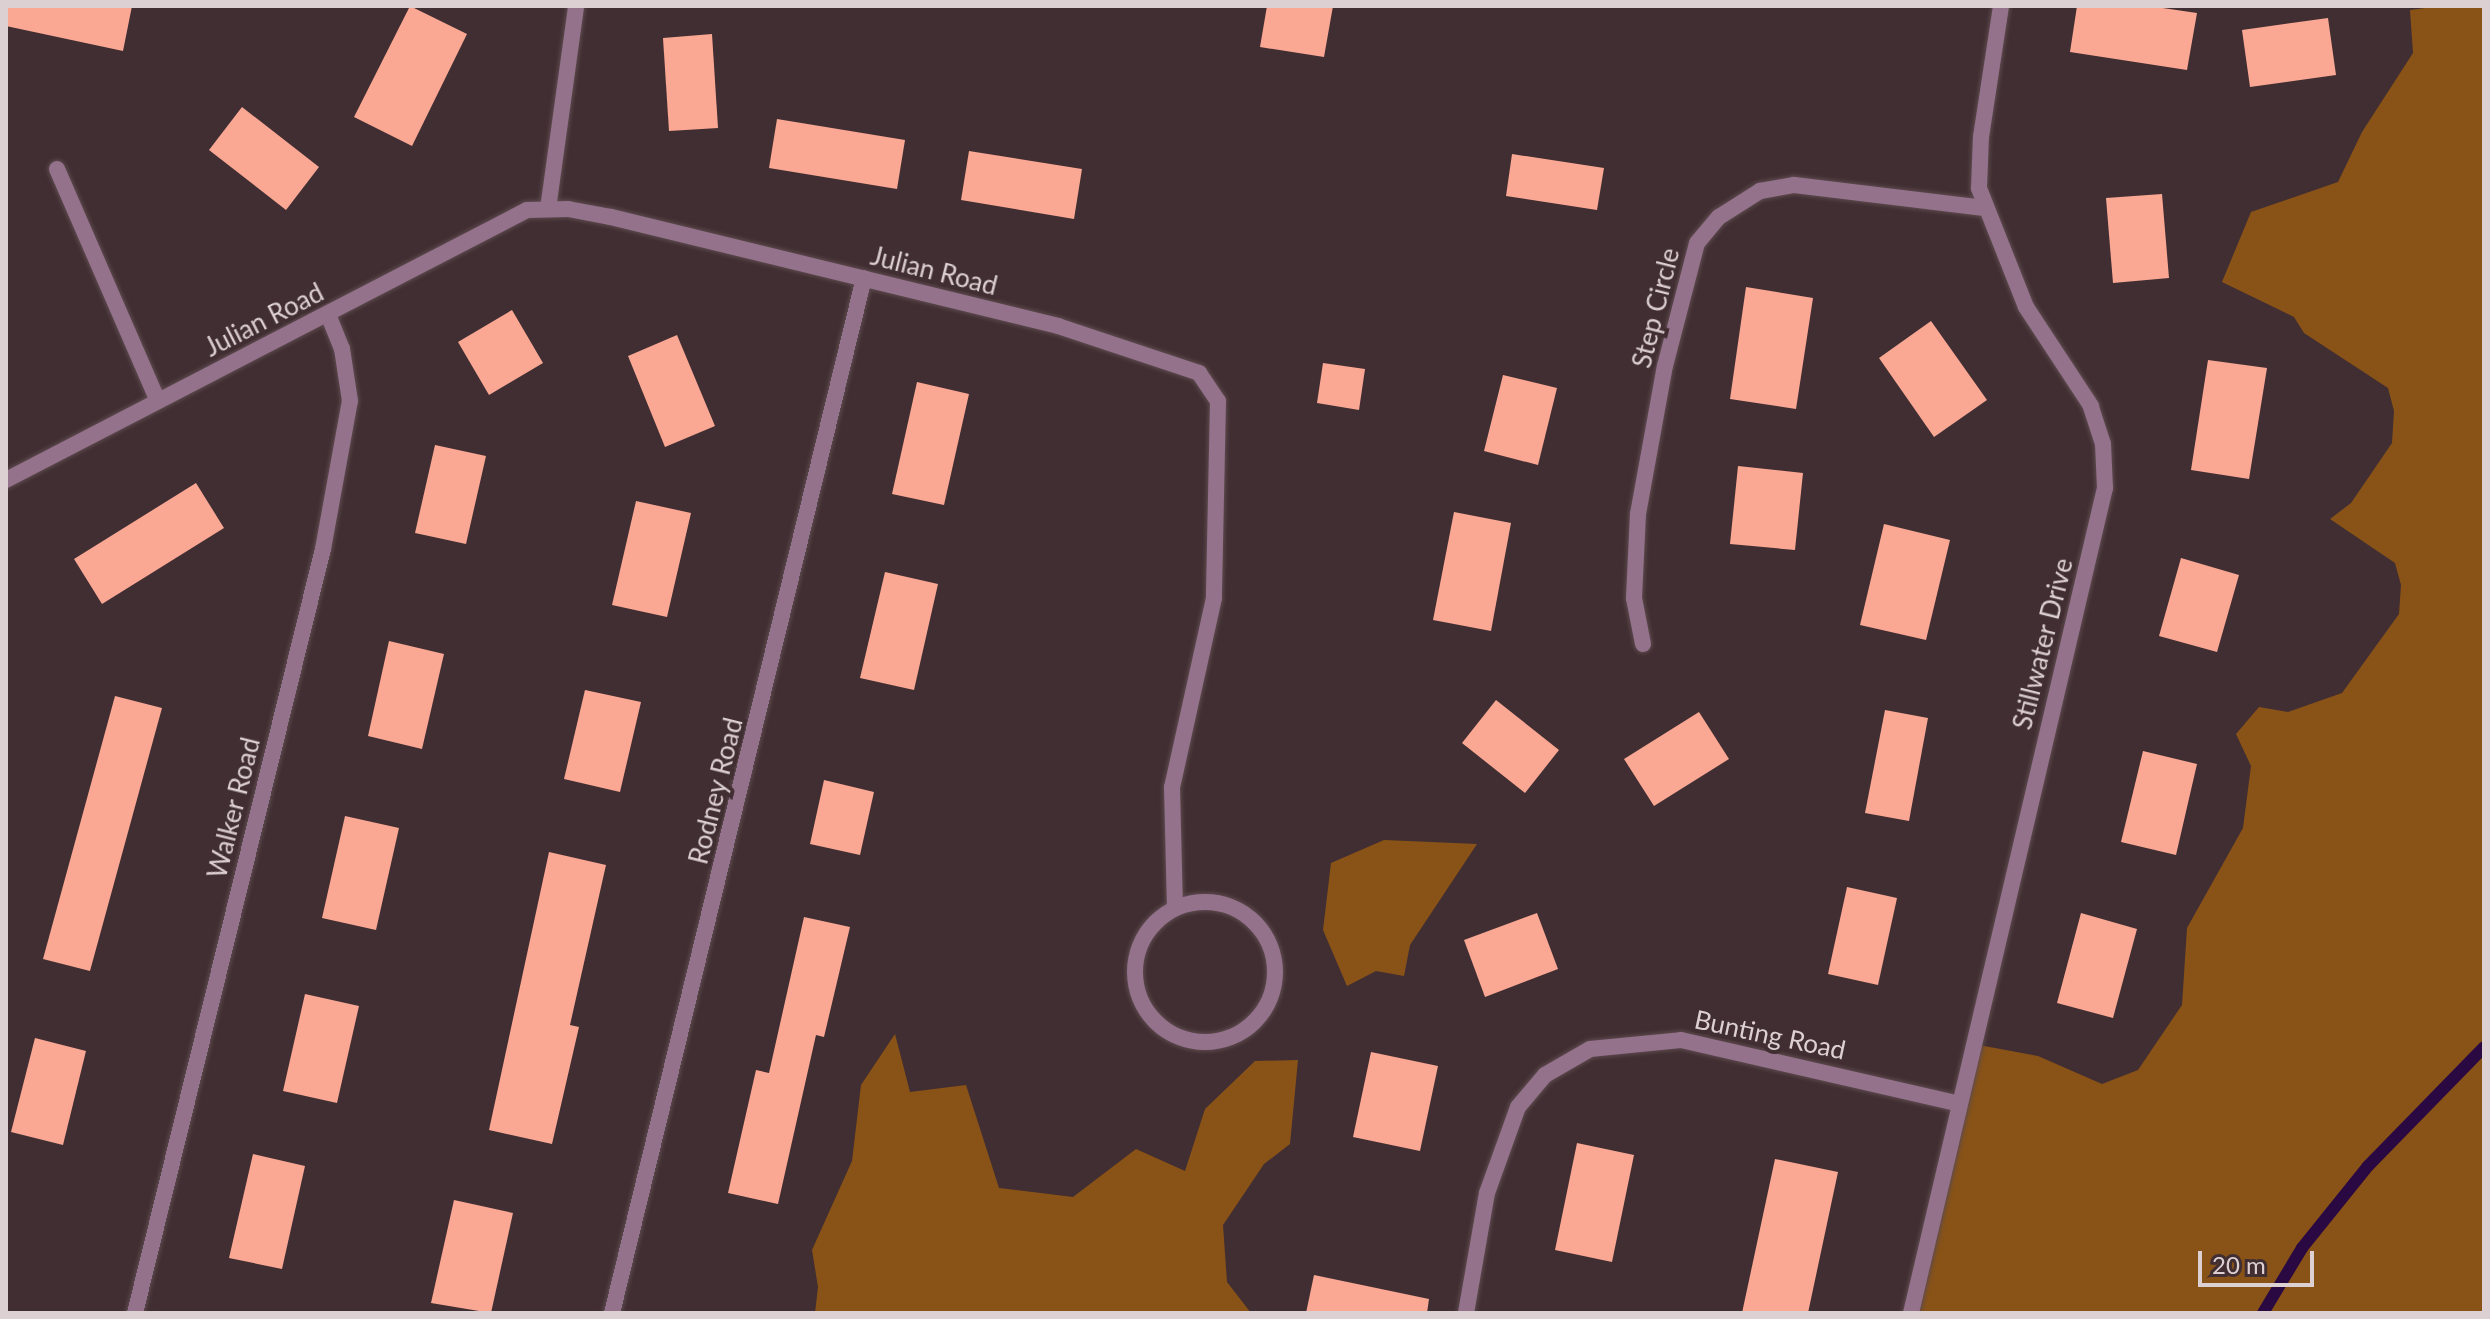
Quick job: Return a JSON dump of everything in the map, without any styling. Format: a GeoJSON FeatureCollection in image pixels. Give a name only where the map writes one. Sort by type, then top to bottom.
{"type":"FeatureCollection","features":[{"type":"Feature","properties":{"kind":"street"},"geometry":{"type":"LineString","coordinates":[[548,209],[576,6]]}},
{"type":"Feature","properties":{"kind":"street","name":"Stillwater Drive"},"geometry":{"type":"LineString","coordinates":[[1911,1313],[1956,1103],[2105,488],[2103,444],[2091,406],[2026,307],[1985,208],[1979,166],[2001,6]]}},
{"type":"Feature","properties":{"kind":"street"},"geometry":{"type":"LineString","coordinates":[[57,169],[158,401]]}},
{"type":"Feature","properties":{"kind":"street","name":"Step Circle"},"geometry":{"type":"LineString","coordinates":[[1643,644],[1634,598],[1638,514],[1665,366],[1697,243],[1719,217],[1760,191],[1794,185],[1985,208]]}},
{"type":"Feature","properties":{"kind":"street","name":"Julian Road"},"geometry":{"type":"LineString","coordinates":[[6,480],[328,315],[493,224],[527,210],[548,209],[611,217],[864,278],[1058,326],[1199,373],[1218,401],[1214,598],[1172,787],[1175,908]]}},
{"type":"Feature","properties":{"kind":"street","name":"Rodney Road"},"geometry":{"type":"LineString","coordinates":[[612,1313],[864,278]]}},
{"type":"Feature","properties":{"kind":"street","name":"Walker Road"},"geometry":{"type":"LineString","coordinates":[[135,1313],[323,549],[350,401],[344,359],[328,315]]}},
{"type":"Feature","properties":{"kind":"street"},"geometry":{"type":"LineString","coordinates":[[1199,902],[1222,904],[1244,913],[1261,930],[1272,951],[1273,986],[1258,1018],[1240,1034],[1218,1042],[1185,1039],[1155,1023],[1142,1005],[1135,983],[1142,939],[1175,908],[1199,902]]}},
{"type":"Feature","properties":{"kind":"street","name":"Bunting Road"},"geometry":{"type":"LineString","coordinates":[[1466,1313],[1487,1193],[1518,1107],[1545,1075],[1590,1049],[1681,1040],[1956,1103]]}},
{"type":"Feature","properties":{"kind":"shaded area"},"geometry":{"type":"Polygon","coordinates":[[[2484,6],[2484,1313],[1909,1313],[1968,1043],[2038,1056],[2102,1084],[2138,1070],[2182,1005],[2187,928],[2243,828],[2251,766],[2236,734],[2259,707],[2288,712],[2342,693],[2399,614],[2401,585],[2395,563],[2330,519],[2351,503],[2392,443],[2394,411],[2388,388],[2304,333],[2294,317],[2222,282],[2251,212],[2338,182],[2362,132],[2413,53],[2410,10],[2484,6]]]}},
{"type":"Feature","properties":{"kind":"shaded area"},"geometry":{"type":"Polygon","coordinates":[[[1384,840],[1477,844],[1410,945],[1404,976],[1376,971],[1347,986],[1323,930],[1331,863],[1384,840]]]}},
{"type":"Feature","properties":{"kind":"shaded area"},"geometry":{"type":"Polygon","coordinates":[[[895,1034],[910,1092],[966,1085],[999,1188],[1073,1197],[1136,1149],[1185,1171],[1205,1109],[1255,1061],[1298,1060],[1290,1144],[1264,1164],[1223,1225],[1227,1282],[1251,1313],[815,1313],[818,1287],[812,1250],[852,1161],[861,1085],[895,1034]]]}},
{"type":"Feature","properties":{"kind":"building"},"geometry":{"type":"Polygon","coordinates":[[[6,6],[132,6],[123,51],[6,26],[6,6]]]}},
{"type":"Feature","properties":{"kind":"building"},"geometry":{"type":"Polygon","coordinates":[[[410,6],[467,34],[412,146],[354,117],[410,6]]]}},
{"type":"Feature","properties":{"kind":"building"},"geometry":{"type":"Polygon","coordinates":[[[1267,6],[1333,6],[1324,57],[1260,47],[1267,6]]]}},
{"type":"Feature","properties":{"kind":"building"},"geometry":{"type":"Polygon","coordinates":[[[2077,6],[2149,6],[2197,13],[2187,70],[2070,52],[2077,6]]]}},
{"type":"Feature","properties":{"kind":"building"},"geometry":{"type":"Polygon","coordinates":[[[2328,18],[2336,75],[2250,87],[2242,30],[2328,18]]]}},
{"type":"Feature","properties":{"kind":"building"},"geometry":{"type":"Polygon","coordinates":[[[712,34],[718,128],[669,131],[663,38],[712,34]]]}},
{"type":"Feature","properties":{"kind":"building"},"geometry":{"type":"Polygon","coordinates":[[[242,107],[319,167],[286,210],[209,150],[242,107]]]}},
{"type":"Feature","properties":{"kind":"building"},"geometry":{"type":"Polygon","coordinates":[[[777,119],[905,140],[897,189],[769,168],[777,119]]]}},
{"type":"Feature","properties":{"kind":"building"},"geometry":{"type":"Polygon","coordinates":[[[969,151],[1082,169],[1074,219],[961,200],[969,151]]]}},
{"type":"Feature","properties":{"kind":"building"},"geometry":{"type":"Polygon","coordinates":[[[1512,154],[1604,168],[1597,210],[1506,196],[1512,154]]]}},
{"type":"Feature","properties":{"kind":"building"},"geometry":{"type":"Polygon","coordinates":[[[2162,194],[2169,278],[2113,283],[2106,198],[2162,194]]]}},
{"type":"Feature","properties":{"kind":"building"},"geometry":{"type":"Polygon","coordinates":[[[1746,287],[1813,298],[1796,409],[1730,399],[1746,287]]]}},
{"type":"Feature","properties":{"kind":"building"},"geometry":{"type":"Polygon","coordinates":[[[512,310],[543,363],[489,395],[458,342],[512,310]]]}},
{"type":"Feature","properties":{"kind":"building"},"geometry":{"type":"Polygon","coordinates":[[[1931,321],[1987,400],[1934,437],[1879,358],[1931,321]]]}},
{"type":"Feature","properties":{"kind":"building"},"geometry":{"type":"Polygon","coordinates":[[[677,335],[715,426],[665,447],[628,356],[677,335]]]}},
{"type":"Feature","properties":{"kind":"building"},"geometry":{"type":"Polygon","coordinates":[[[2208,360],[2267,368],[2249,479],[2191,470],[2208,360]]]}},
{"type":"Feature","properties":{"kind":"building"},"geometry":{"type":"Polygon","coordinates":[[[1323,363],[1365,369],[1359,410],[1317,403],[1323,363]]]}},
{"type":"Feature","properties":{"kind":"building"},"geometry":{"type":"Polygon","coordinates":[[[1503,375],[1557,388],[1538,465],[1484,451],[1503,375]]]}},
{"type":"Feature","properties":{"kind":"building"},"geometry":{"type":"Polygon","coordinates":[[[917,382],[969,394],[944,505],[892,494],[917,382]]]}},
{"type":"Feature","properties":{"kind":"building"},"geometry":{"type":"Polygon","coordinates":[[[435,445],[486,456],[466,544],[415,533],[435,445]]]}},
{"type":"Feature","properties":{"kind":"building"},"geometry":{"type":"Polygon","coordinates":[[[1738,466],[1803,473],[1795,550],[1730,544],[1738,466]]]}},
{"type":"Feature","properties":{"kind":"building"},"geometry":{"type":"Polygon","coordinates":[[[196,483],[224,528],[102,604],[74,559],[196,483]]]}},
{"type":"Feature","properties":{"kind":"building"},"geometry":{"type":"Polygon","coordinates":[[[636,501],[691,513],[667,617],[612,605],[636,501]]]}},
{"type":"Feature","properties":{"kind":"building"},"geometry":{"type":"Polygon","coordinates":[[[1454,512],[1511,523],[1491,631],[1433,620],[1454,512]]]}},
{"type":"Feature","properties":{"kind":"building"},"geometry":{"type":"Polygon","coordinates":[[[1884,524],[1950,540],[1926,640],[1860,625],[1884,524]]]}},
{"type":"Feature","properties":{"kind":"building"},"geometry":{"type":"Polygon","coordinates":[[[2181,558],[2239,575],[2217,652],[2159,636],[2181,558]]]}},
{"type":"Feature","properties":{"kind":"building"},"geometry":{"type":"Polygon","coordinates":[[[885,572],[938,584],[914,690],[860,678],[885,572]]]}},
{"type":"Feature","properties":{"kind":"building"},"geometry":{"type":"Polygon","coordinates":[[[389,641],[444,654],[422,749],[368,736],[389,641]]]}},
{"type":"Feature","properties":{"kind":"building"},"geometry":{"type":"Polygon","coordinates":[[[585,690],[641,702],[620,792],[564,779],[585,690]]]}},
{"type":"Feature","properties":{"kind":"building"},"geometry":{"type":"Polygon","coordinates":[[[115,696],[162,708],[90,971],[43,959],[115,696]]]}},
{"type":"Feature","properties":{"kind":"building"},"geometry":{"type":"Polygon","coordinates":[[[1496,700],[1559,750],[1525,793],[1462,743],[1496,700]]]}},
{"type":"Feature","properties":{"kind":"building"},"geometry":{"type":"Polygon","coordinates":[[[1885,710],[1928,718],[1909,821],[1865,813],[1885,710]]]}},
{"type":"Feature","properties":{"kind":"building"},"geometry":{"type":"Polygon","coordinates":[[[1699,712],[1729,759],[1654,806],[1624,759],[1699,712]]]}},
{"type":"Feature","properties":{"kind":"building"},"geometry":{"type":"Polygon","coordinates":[[[2143,751],[2197,764],[2176,855],[2121,842],[2143,751]]]}},
{"type":"Feature","properties":{"kind":"building"},"geometry":{"type":"Polygon","coordinates":[[[824,780],[874,792],[860,855],[810,844],[824,780]]]}},
{"type":"Feature","properties":{"kind":"building"},"geometry":{"type":"Polygon","coordinates":[[[345,816],[399,828],[376,930],[322,918],[345,816]]]}},
{"type":"Feature","properties":{"kind":"building"},"geometry":{"type":"Polygon","coordinates":[[[549,852],[606,865],[570,1025],[579,1027],[552,1144],[489,1130],[549,852]]]}},
{"type":"Feature","properties":{"kind":"building"},"geometry":{"type":"Polygon","coordinates":[[[1847,887],[1897,898],[1878,985],[1828,974],[1847,887]]]}},
{"type":"Feature","properties":{"kind":"building"},"geometry":{"type":"Polygon","coordinates":[[[1537,913],[1558,969],[1485,997],[1464,940],[1537,913]]]}},
{"type":"Feature","properties":{"kind":"building"},"geometry":{"type":"Polygon","coordinates":[[[2081,913],[2137,929],[2113,1018],[2057,1003],[2081,913]]]}},
{"type":"Feature","properties":{"kind":"building"},"geometry":{"type":"Polygon","coordinates":[[[804,917],[850,927],[824,1037],[816,1035],[778,1204],[728,1193],[756,1070],[769,1073],[804,917]]]}},
{"type":"Feature","properties":{"kind":"building"},"geometry":{"type":"Polygon","coordinates":[[[305,994],[359,1006],[337,1103],[283,1091],[305,994]]]}},
{"type":"Feature","properties":{"kind":"building"},"geometry":{"type":"Polygon","coordinates":[[[35,1038],[86,1051],[63,1145],[11,1132],[35,1038]]]}},
{"type":"Feature","properties":{"kind":"building"},"geometry":{"type":"Polygon","coordinates":[[[1371,1052],[1438,1066],[1420,1151],[1353,1137],[1371,1052]]]}},
{"type":"Feature","properties":{"kind":"building"},"geometry":{"type":"Polygon","coordinates":[[[1577,1143],[1634,1155],[1612,1262],[1555,1250],[1577,1143]]]}},
{"type":"Feature","properties":{"kind":"building"},"geometry":{"type":"Polygon","coordinates":[[[253,1154],[305,1166],[282,1269],[229,1258],[253,1154]]]}},
{"type":"Feature","properties":{"kind":"building"},"geometry":{"type":"Polygon","coordinates":[[[1775,1159],[1838,1172],[1808,1313],[1742,1313],[1775,1159]]]}},
{"type":"Feature","properties":{"kind":"building"},"geometry":{"type":"Polygon","coordinates":[[[454,1200],[513,1213],[491,1313],[431,1303],[454,1200]]]}},
{"type":"Feature","properties":{"kind":"building"},"geometry":{"type":"Polygon","coordinates":[[[1314,1275],[1429,1299],[1427,1313],[1306,1313],[1314,1275]]]}},
{"type":"Feature","properties":{"kind":"waterway"},"geometry":{"type":"LineString","coordinates":[[2263,1313],[2302,1248],[2368,1166],[2484,1047]]}}]}
